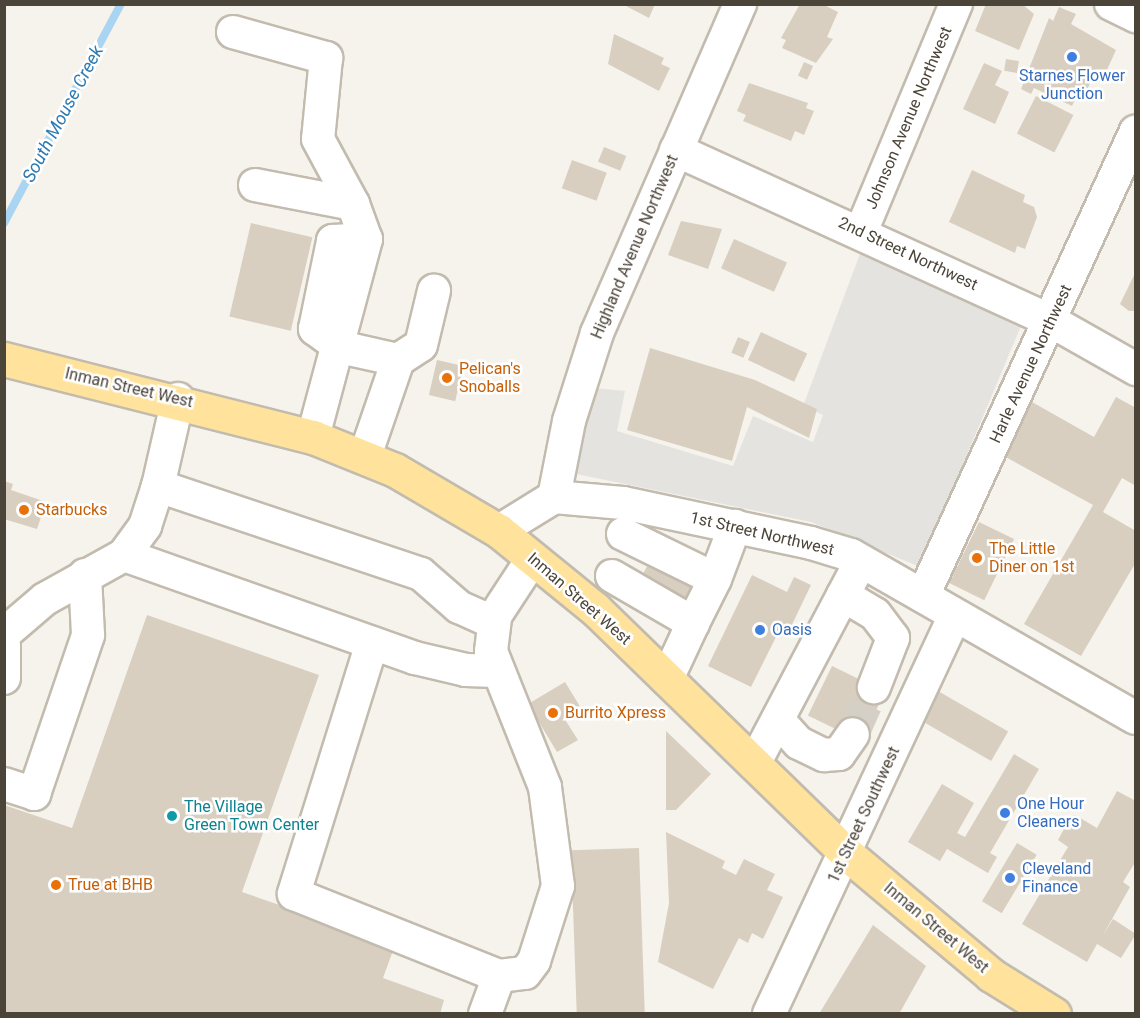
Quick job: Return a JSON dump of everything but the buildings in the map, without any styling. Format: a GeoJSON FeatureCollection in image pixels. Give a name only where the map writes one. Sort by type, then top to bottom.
{"type":"FeatureCollection","features":[{"type":"Feature","properties":{"kind":"main road","name":"Inman Street West"},"geometry":{"type":"LineString","coordinates":[[4,359],[178,399],[313,437],[365,456],[499,531],[596,609],[848,854],[991,975],[1054,1014]]}},
{"type":"Feature","properties":{"kind":"street","name":"Highland Avenue Northwest"},"geometry":{"type":"LineString","coordinates":[[554,496],[569,421],[597,333],[740,4]]}},
{"type":"Feature","properties":{"kind":"street","name":"Johnson Avenue Northwest"},"geometry":{"type":"LineString","coordinates":[[861,232],[956,4]]}},
{"type":"Feature","properties":{"kind":"street"},"geometry":{"type":"LineString","coordinates":[[1111,4],[1136,16]]}},
{"type":"Feature","properties":{"kind":"street"},"geometry":{"type":"LineString","coordinates":[[233,32],[326,58],[318,139],[353,204],[366,239],[340,347],[313,437]]}},
{"type":"Feature","properties":{"kind":"street","name":"Harle Avenue Northwest"},"geometry":{"type":"LineString","coordinates":[[923,596],[1051,321],[1136,131]]}},
{"type":"Feature","properties":{"kind":"street","name":"2nd Street Northwest"},"geometry":{"type":"LineString","coordinates":[[676,150],[861,232],[888,254],[1051,321],[1136,369]]}},
{"type":"Feature","properties":{"kind":"street"},"geometry":{"type":"LineString","coordinates":[[255,185],[353,204]]}},
{"type":"Feature","properties":{"kind":"street"},"geometry":{"type":"LineString","coordinates":[[365,456],[399,360],[421,345],[434,291]]}},
{"type":"Feature","properties":{"kind":"street"},"geometry":{"type":"LineString","coordinates":[[340,347],[399,360]]}},
{"type":"Feature","properties":{"kind":"street"},"geometry":{"type":"LineString","coordinates":[[4,634],[45,599],[124,555],[145,526],[158,486],[178,399]]}},
{"type":"Feature","properties":{"kind":"street"},"geometry":{"type":"LineString","coordinates":[[158,486],[421,574],[459,607],[493,622]]}},
{"type":"Feature","properties":{"kind":"street"},"geometry":{"type":"LineString","coordinates":[[499,531],[554,496]]}},
{"type":"Feature","properties":{"kind":"street","name":"1st Street Northwest"},"geometry":{"type":"LineString","coordinates":[[554,496],[624,503],[735,526],[811,543],[861,561],[1136,718]]}},
{"type":"Feature","properties":{"kind":"street"},"geometry":{"type":"LineString","coordinates":[[596,609],[612,576],[624,534],[624,503]]}},
{"type":"Feature","properties":{"kind":"street"},"geometry":{"type":"LineString","coordinates":[[667,679],[715,579],[735,526]]}},
{"type":"Feature","properties":{"kind":"street"},"geometry":{"type":"LineString","coordinates":[[624,534],[715,579]]}},
{"type":"Feature","properties":{"kind":"street"},"geometry":{"type":"LineString","coordinates":[[124,555],[372,643],[466,670],[497,671]]}},
{"type":"Feature","properties":{"kind":"street"},"geometry":{"type":"LineString","coordinates":[[372,643],[294,894],[499,976],[525,973],[534,961],[553,914],[558,875],[545,787],[497,671],[491,651],[493,622],[505,595],[533,558]]}},
{"type":"Feature","properties":{"kind":"street"},"geometry":{"type":"LineString","coordinates":[[754,764],[861,561]]}},
{"type":"Feature","properties":{"kind":"street"},"geometry":{"type":"LineString","coordinates":[[4,784],[34,795],[88,635],[85,575]]}},
{"type":"Feature","properties":{"kind":"street"},"geometry":{"type":"LineString","coordinates":[[612,576],[693,623]]}},
{"type":"Feature","properties":{"kind":"street"},"geometry":{"type":"LineString","coordinates":[[843,595],[875,614],[893,638],[874,687]]}},
{"type":"Feature","properties":{"kind":"street","name":"1st Street Southwest"},"geometry":{"type":"LineString","coordinates":[[769,1014],[848,854],[955,615]]}},
{"type":"Feature","properties":{"kind":"street"},"geometry":{"type":"LineString","coordinates":[[4,645],[4,678]]}},
{"type":"Feature","properties":{"kind":"street"},"geometry":{"type":"LineString","coordinates":[[778,720],[799,743],[824,754],[839,754],[853,734]]}},
{"type":"Feature","properties":{"kind":"street"},"geometry":{"type":"LineString","coordinates":[[485,1014],[499,976]]}},
{"type":"Feature","properties":{"kind":"shaded area"},"geometry":{"type":"Polygon","coordinates":[[[861,251],[1023,321],[920,567],[811,522],[576,474],[595,388],[625,391],[617,431],[733,466],[753,416],[813,442],[823,415],[803,406],[861,251]]]}},
{"type":"Feature","properties":{"kind":"waterway","name":"South Mouse Creek"},"geometry":{"type":"LineString","coordinates":[[4,223],[121,4]]}},
{"type":"Feature","properties":{"kind":"tunnel"},"geometry":{"type":"LineString","coordinates":[[853,734],[874,687]]}},
{"type":"Feature","properties":{"kind":"place","name":"Starnes Flower Junction"},"geometry":{"type":"Point","coordinates":[1072,57]}},
{"type":"Feature","properties":{"kind":"place","name":"Pelican's Snoballs"},"geometry":{"type":"Point","coordinates":[447,378]}},
{"type":"Feature","properties":{"kind":"place","name":"Starbucks"},"geometry":{"type":"Point","coordinates":[24,510]}},
{"type":"Feature","properties":{"kind":"place","name":"The Little Diner on 1st"},"geometry":{"type":"Point","coordinates":[977,558]}},
{"type":"Feature","properties":{"kind":"place","name":"Oasis"},"geometry":{"type":"Point","coordinates":[760,630]}},
{"type":"Feature","properties":{"kind":"place","name":"Burrito Xpress"},"geometry":{"type":"Point","coordinates":[553,713]}},
{"type":"Feature","properties":{"kind":"place","name":"One Hour Cleaners"},"geometry":{"type":"Point","coordinates":[1005,813]}},
{"type":"Feature","properties":{"kind":"place","name":"The Village Green Town Center"},"geometry":{"type":"Point","coordinates":[172,816]}},
{"type":"Feature","properties":{"kind":"place","name":"Cleveland Finance"},"geometry":{"type":"Point","coordinates":[1010,878]}},
{"type":"Feature","properties":{"kind":"place","name":"True at BHB"},"geometry":{"type":"Point","coordinates":[56,885]}}]}
